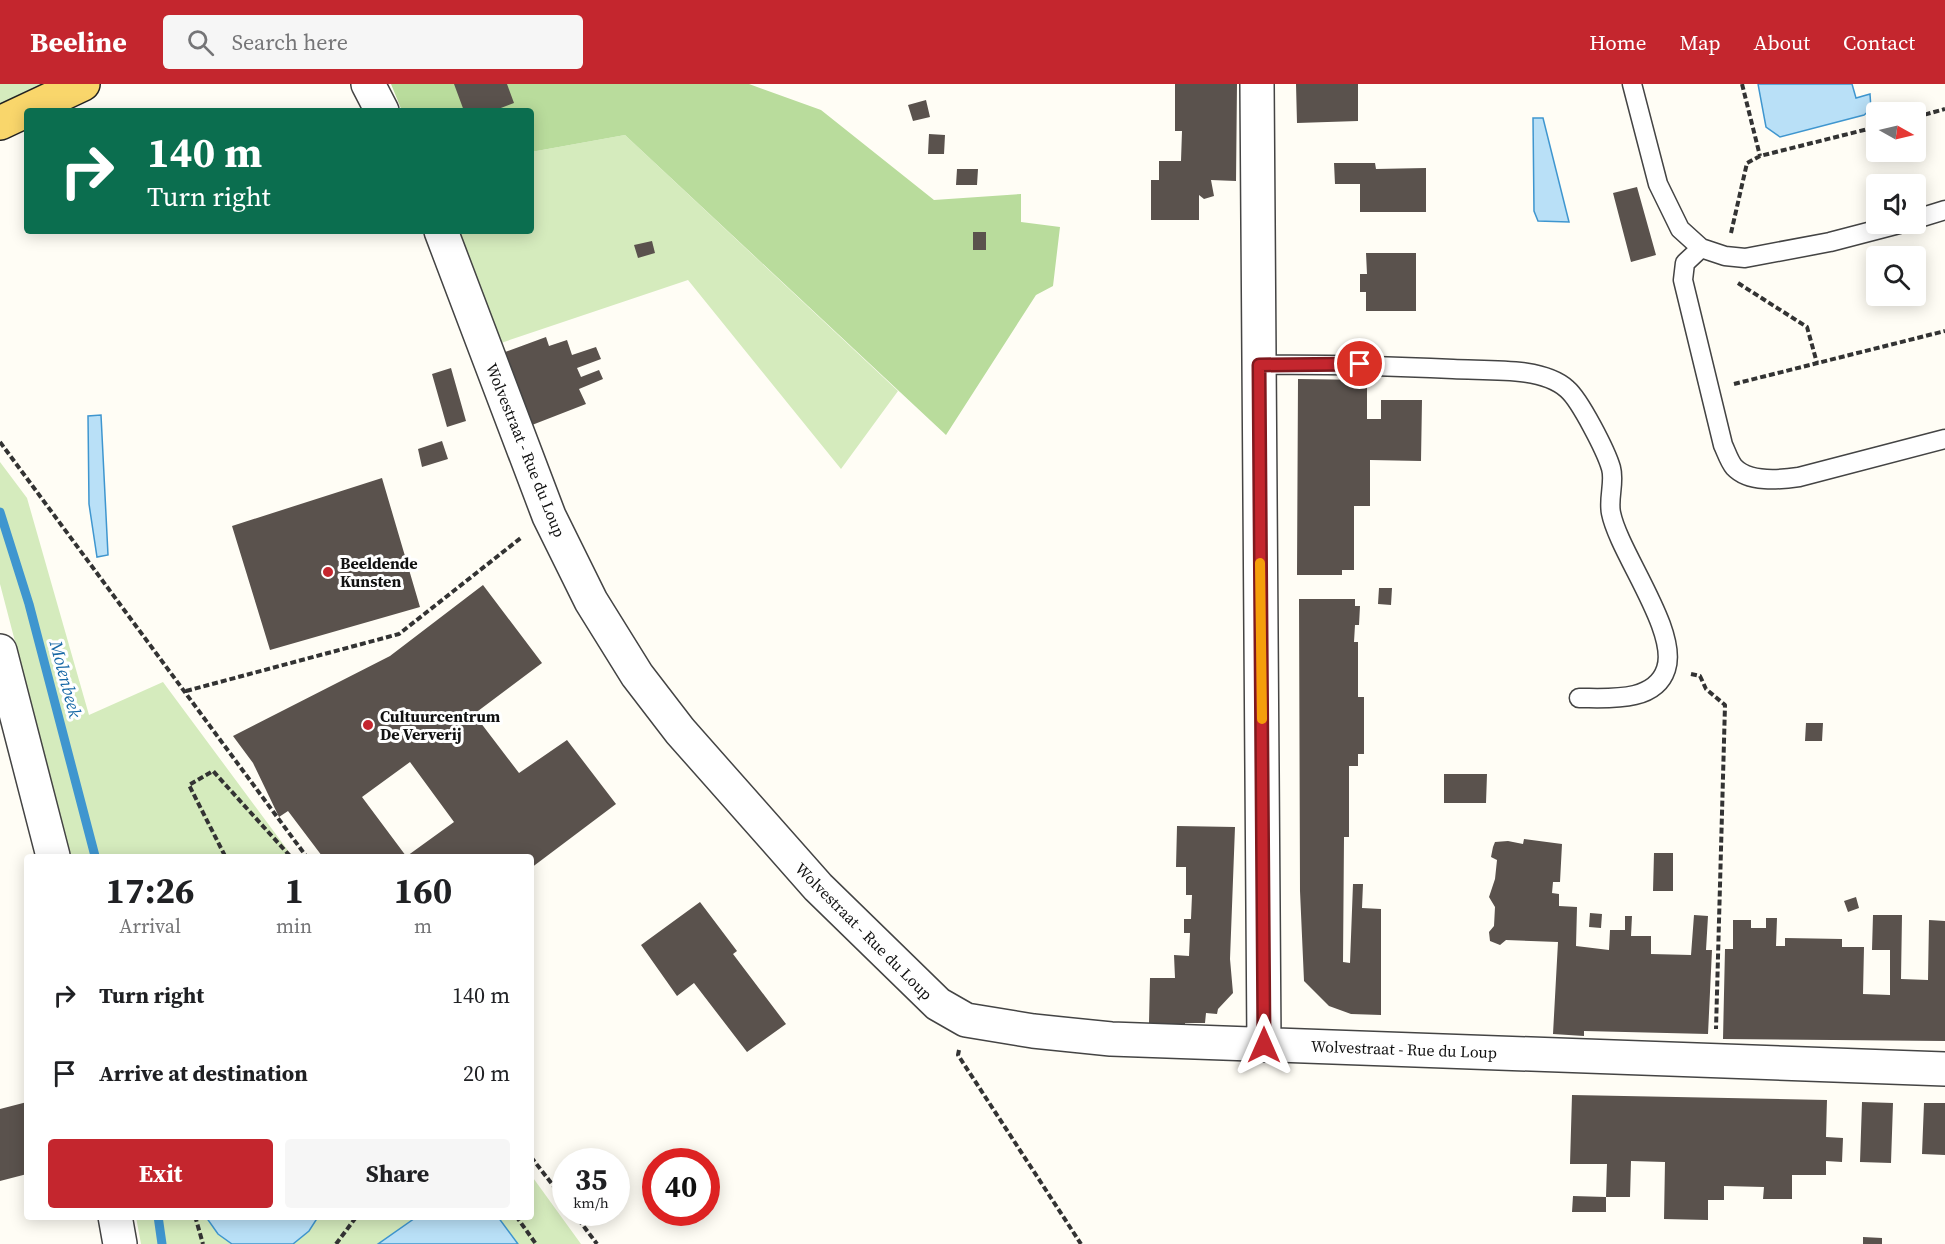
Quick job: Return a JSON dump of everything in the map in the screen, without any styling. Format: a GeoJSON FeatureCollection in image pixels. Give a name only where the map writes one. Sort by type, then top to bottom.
{"type":"FeatureCollection","features":[{"type":"Feature","properties":{"kind":"main road"},"geometry":{"type":"LineString","coordinates":[[32,108],[83,84]]}},
{"type":"Feature","properties":{"kind":"main road"},"geometry":{"type":"LineString","coordinates":[[0,123],[24,112]]}},
{"type":"Feature","properties":{"kind":"street"},"geometry":{"type":"LineString","coordinates":[[368,84],[380,108]]}},
{"type":"Feature","properties":{"kind":"street"},"geometry":{"type":"LineString","coordinates":[[1257,84],[1264,1045]]}},
{"type":"Feature","properties":{"kind":"street","name":"Wolvestraat - Rue du Loup"},"geometry":{"type":"LineString","coordinates":[[442,234],[549,516],[591,601],[637,675],[680,731],[818,887],[938,1004],[966,1020],[1033,1031],[1111,1039],[1945,1069]]}},
{"type":"Feature","properties":{"kind":"street"},"geometry":{"type":"LineString","coordinates":[[0,651],[52,854]]}},
{"type":"Feature","properties":{"kind":"street"},"geometry":{"type":"LineString","coordinates":[[116,1220],[120,1244]]}},
{"type":"Feature","properties":{"kind":"lane"},"geometry":{"type":"LineString","coordinates":[[1632,84],[1658,184],[1680,229],[1701,248],[1725,256],[1745,258],[1866,233]]}},
{"type":"Feature","properties":{"kind":"lane"},"geometry":{"type":"LineString","coordinates":[[1926,216],[1945,210]]}},
{"type":"Feature","properties":{"kind":"lane"},"geometry":{"type":"LineString","coordinates":[[1701,248],[1685,263],[1683,280],[1723,445],[1734,467],[1751,476],[1774,481],[1799,477],[1945,439]]}},
{"type":"Feature","properties":{"kind":"lane"},"geometry":{"type":"LineString","coordinates":[[1259,365],[1360,364],[1509,370],[1540,376],[1567,388],[1589,420],[1612,469],[1611,513],[1666,639],[1667,668],[1652,689],[1620,698],[1579,698]]}},
{"type":"Feature","properties":{"kind":"path"},"geometry":{"type":"LineString","coordinates":[[1742,84],[1760,156]]}},
{"type":"Feature","properties":{"kind":"path"},"geometry":{"type":"LineString","coordinates":[[1926,114],[1945,109]]}},
{"type":"Feature","properties":{"kind":"path"},"geometry":{"type":"LineString","coordinates":[[1817,363],[1807,327],[1721,275],[1747,163],[1760,156],[1866,130]]}},
{"type":"Feature","properties":{"kind":"path"},"geometry":{"type":"LineString","coordinates":[[1711,392],[1945,331]]}},
{"type":"Feature","properties":{"kind":"path"},"geometry":{"type":"LineString","coordinates":[[0,442],[305,854]]}},
{"type":"Feature","properties":{"kind":"path"},"geometry":{"type":"LineString","coordinates":[[186,691],[399,634],[549,516]]}},
{"type":"Feature","properties":{"kind":"path"},"geometry":{"type":"LineString","coordinates":[[1667,668],[1700,676],[1706,689],[1725,705],[1715,1060]]}},
{"type":"Feature","properties":{"kind":"path"},"geometry":{"type":"LineString","coordinates":[[224,854],[189,785],[213,771],[288,854]]}},
{"type":"Feature","properties":{"kind":"path"},"geometry":{"type":"LineString","coordinates":[[966,1020],[958,1055],[1081,1244]]}},
{"type":"Feature","properties":{"kind":"path"},"geometry":{"type":"LineString","coordinates":[[534,1160],[552,1184]]}},
{"type":"Feature","properties":{"kind":"path"},"geometry":{"type":"LineString","coordinates":[[196,1220],[203,1244]]}},
{"type":"Feature","properties":{"kind":"path"},"geometry":{"type":"LineString","coordinates":[[336,1244],[354,1220]]}},
{"type":"Feature","properties":{"kind":"path"},"geometry":{"type":"LineString","coordinates":[[519,1220],[536,1244]]}},
{"type":"Feature","properties":{"kind":"path"},"geometry":{"type":"LineString","coordinates":[[584,1226],[597,1244]]}},
{"type":"Feature","properties":{"kind":"green space"},"geometry":{"type":"Polygon","coordinates":[[[0,84],[46,84],[0,106],[0,84]]]}},
{"type":"Feature","properties":{"kind":"green space"},"geometry":{"type":"Polygon","coordinates":[[[391,84],[749,84],[821,110],[934,200],[1021,194],[1021,222],[1060,227],[1053,286],[1036,295],[946,435],[625,135],[534,151],[534,108],[401,108],[391,84]]]}},
{"type":"Feature","properties":{"kind":"green space"},"geometry":{"type":"Polygon","coordinates":[[[625,135],[898,391],[841,469],[688,280],[495,345],[452,234],[534,234],[534,151],[625,135]]]}},
{"type":"Feature","properties":{"kind":"green space"},"geometry":{"type":"Polygon","coordinates":[[[0,462],[27,498],[89,715],[163,682],[291,854],[70,854],[0,584],[0,462]]]}},
{"type":"Feature","properties":{"kind":"green space"},"geometry":{"type":"Polygon","coordinates":[[[534,1179],[552,1204],[552,1226],[568,1226],[581,1244],[518,1244],[500,1220],[534,1220],[534,1179]]]}},
{"type":"Feature","properties":{"kind":"green space"},"geometry":{"type":"Polygon","coordinates":[[[137,1220],[208,1220],[218,1234],[232,1244],[141,1244],[137,1220]]]}},
{"type":"Feature","properties":{"kind":"green space"},"geometry":{"type":"Polygon","coordinates":[[[316,1220],[414,1220],[378,1244],[293,1244],[309,1231],[316,1220]]]}},
{"type":"Feature","properties":{"kind":"water"},"geometry":{"type":"Polygon","coordinates":[[[1758,84],[1852,84],[1856,98],[1870,94],[1871,102],[1866,102],[1864,115],[1780,137],[1766,127],[1758,84]]]}},
{"type":"Feature","properties":{"kind":"water"},"geometry":{"type":"Polygon","coordinates":[[[1533,118],[1543,118],[1569,222],[1538,221],[1534,211],[1533,118]]]}},
{"type":"Feature","properties":{"kind":"water"},"geometry":{"type":"Polygon","coordinates":[[[101,415],[108,555],[97,557],[89,504],[88,416],[101,415]]]}},
{"type":"Feature","properties":{"kind":"water"},"geometry":{"type":"Polygon","coordinates":[[[208,1220],[316,1220],[309,1231],[293,1244],[232,1244],[218,1234],[208,1220]]]}},
{"type":"Feature","properties":{"kind":"water"},"geometry":{"type":"Polygon","coordinates":[[[412,1220],[500,1220],[518,1244],[378,1244],[412,1220]]]}},
{"type":"Feature","properties":{"kind":"building"},"geometry":{"type":"Polygon","coordinates":[[[454,84],[507,84],[514,103],[501,108],[463,108],[454,84]]]}},
{"type":"Feature","properties":{"kind":"building"},"geometry":{"type":"Polygon","coordinates":[[[1175,84],[1237,84],[1236,181],[1211,180],[1214,196],[1204,199],[1199,195],[1199,220],[1151,220],[1151,180],[1159,180],[1159,161],[1181,161],[1182,131],[1175,131],[1175,84]]]}},
{"type":"Feature","properties":{"kind":"building"},"geometry":{"type":"Polygon","coordinates":[[[1296,84],[1358,84],[1358,121],[1297,123],[1296,84]]]}},
{"type":"Feature","properties":{"kind":"building"},"geometry":{"type":"Polygon","coordinates":[[[926,100],[930,117],[913,121],[908,105],[926,100]]]}},
{"type":"Feature","properties":{"kind":"building"},"geometry":{"type":"Polygon","coordinates":[[[929,134],[945,135],[944,154],[928,154],[929,134]]]}},
{"type":"Feature","properties":{"kind":"building"},"geometry":{"type":"Polygon","coordinates":[[[1334,163],[1375,163],[1376,169],[1426,168],[1426,212],[1360,212],[1360,184],[1335,184],[1334,163]]]}},
{"type":"Feature","properties":{"kind":"building"},"geometry":{"type":"Polygon","coordinates":[[[957,169],[978,169],[977,185],[956,185],[957,169]]]}},
{"type":"Feature","properties":{"kind":"building"},"geometry":{"type":"Polygon","coordinates":[[[1637,187],[1656,255],[1631,262],[1613,193],[1637,187]]]}},
{"type":"Feature","properties":{"kind":"building"},"geometry":{"type":"Polygon","coordinates":[[[973,232],[986,232],[986,250],[973,250],[973,232]]]}},
{"type":"Feature","properties":{"kind":"building"},"geometry":{"type":"Polygon","coordinates":[[[652,241],[655,253],[638,258],[634,245],[652,241]]]}},
{"type":"Feature","properties":{"kind":"building"},"geometry":{"type":"Polygon","coordinates":[[[1366,253],[1416,253],[1416,311],[1366,311],[1366,292],[1360,292],[1360,274],[1367,274],[1366,253]]]}},
{"type":"Feature","properties":{"kind":"building"},"geometry":{"type":"Polygon","coordinates":[[[546,337],[549,346],[567,340],[572,355],[596,347],[601,359],[577,368],[581,377],[599,370],[603,379],[579,389],[586,404],[532,425],[505,352],[546,337]]]}},
{"type":"Feature","properties":{"kind":"building"},"geometry":{"type":"Polygon","coordinates":[[[451,368],[466,421],[447,427],[432,374],[451,368]]]}},
{"type":"Feature","properties":{"kind":"building"},"geometry":{"type":"Polygon","coordinates":[[[1298,379],[1367,380],[1367,419],[1381,419],[1381,400],[1422,400],[1421,461],[1370,460],[1370,506],[1354,506],[1354,570],[1342,570],[1342,575],[1297,575],[1298,379]]]}},
{"type":"Feature","properties":{"kind":"building"},"geometry":{"type":"Polygon","coordinates":[[[442,441],[448,459],[422,467],[418,449],[442,441]]]}},
{"type":"Feature","properties":{"kind":"building","name":"Beeldende Kunsten"},"geometry":{"type":"Polygon","coordinates":[[[382,478],[420,607],[270,650],[232,526],[382,478]]]}},
{"type":"Feature","properties":{"kind":"building","name":"Cultuurcentrum De Ververij"},"geometry":{"type":"Polygon","coordinates":[[[483,585],[542,663],[474,714],[519,773],[567,740],[616,804],[534,866],[534,854],[410,854],[454,822],[410,762],[362,797],[405,854],[320,854],[288,811],[279,817],[253,763],[233,736],[390,656],[483,585]]]}},
{"type":"Feature","properties":{"kind":"building"},"geometry":{"type":"Polygon","coordinates":[[[1379,588],[1392,588],[1391,605],[1378,604],[1379,588]]]}},
{"type":"Feature","properties":{"kind":"building"},"geometry":{"type":"Polygon","coordinates":[[[1299,599],[1355,599],[1355,606],[1360,606],[1359,625],[1355,625],[1354,642],[1358,642],[1358,697],[1364,697],[1364,754],[1358,754],[1358,766],[1349,766],[1349,837],[1344,837],[1343,962],[1350,963],[1353,884],[1363,884],[1362,908],[1381,909],[1381,1015],[1351,1014],[1329,1006],[1304,981],[1300,891],[1299,599]]]}},
{"type":"Feature","properties":{"kind":"building"},"geometry":{"type":"Polygon","coordinates":[[[1806,723],[1823,723],[1822,741],[1805,741],[1806,723]]]}},
{"type":"Feature","properties":{"kind":"building"},"geometry":{"type":"Polygon","coordinates":[[[1444,774],[1487,774],[1486,803],[1444,803],[1444,774]]]}},
{"type":"Feature","properties":{"kind":"building"},"geometry":{"type":"Polygon","coordinates":[[[1177,826],[1235,827],[1230,959],[1233,993],[1218,1009],[1217,1014],[1206,1013],[1205,1023],[1185,1023],[1185,1028],[1167,1028],[1167,1023],[1149,1023],[1150,978],[1175,978],[1174,955],[1189,956],[1190,933],[1184,933],[1184,919],[1191,919],[1192,895],[1186,895],[1186,867],[1176,867],[1177,826]]]}},
{"type":"Feature","properties":{"kind":"building"},"geometry":{"type":"Polygon","coordinates":[[[1524,839],[1562,844],[1560,882],[1553,882],[1552,893],[1559,894],[1559,906],[1577,907],[1576,946],[1609,950],[1610,930],[1625,930],[1625,916],[1632,916],[1631,936],[1651,936],[1651,954],[1691,955],[1694,915],[1708,916],[1706,950],[1712,950],[1708,1034],[1584,1031],[1584,1036],[1553,1034],[1558,942],[1506,940],[1500,945],[1490,941],[1489,932],[1494,926],[1495,907],[1489,897],[1495,879],[1497,860],[1491,857],[1493,847],[1495,842],[1508,841],[1523,844],[1524,839]]]}},
{"type":"Feature","properties":{"kind":"building"},"geometry":{"type":"Polygon","coordinates":[[[1654,853],[1673,853],[1673,891],[1653,891],[1654,853]]]}},
{"type":"Feature","properties":{"kind":"building"},"geometry":{"type":"Polygon","coordinates":[[[1856,897],[1859,908],[1848,912],[1844,901],[1856,897]]]}},
{"type":"Feature","properties":{"kind":"building"},"geometry":{"type":"Polygon","coordinates":[[[700,902],[737,951],[733,954],[786,1024],[747,1052],[694,983],[677,996],[641,945],[700,902]]]}},
{"type":"Feature","properties":{"kind":"building"},"geometry":{"type":"Polygon","coordinates":[[[1590,913],[1602,914],[1601,928],[1589,927],[1590,913]]]}},
{"type":"Feature","properties":{"kind":"building"},"geometry":{"type":"Polygon","coordinates":[[[1873,915],[1902,915],[1901,979],[1928,980],[1929,920],[1945,921],[1945,1041],[1723,1039],[1725,949],[1733,949],[1733,920],[1751,920],[1751,928],[1766,928],[1766,918],[1777,918],[1776,946],[1785,946],[1785,938],[1842,939],[1842,947],[1864,947],[1863,994],[1890,995],[1890,950],[1872,950],[1873,915]]]}},
{"type":"Feature","properties":{"kind":"building"},"geometry":{"type":"Polygon","coordinates":[[[1572,1095],[1827,1100],[1826,1137],[1843,1138],[1842,1162],[1826,1161],[1826,1175],[1792,1175],[1792,1199],[1763,1199],[1764,1187],[1724,1186],[1724,1200],[1708,1200],[1708,1220],[1664,1219],[1665,1162],[1631,1161],[1630,1197],[1606,1197],[1607,1164],[1570,1164],[1572,1095]]]}},
{"type":"Feature","properties":{"kind":"building"},"geometry":{"type":"Polygon","coordinates":[[[1862,1102],[1893,1103],[1891,1163],[1860,1162],[1862,1102]]]}},
{"type":"Feature","properties":{"kind":"building"},"geometry":{"type":"Polygon","coordinates":[[[24,1103],[24,1175],[0,1181],[0,1109],[24,1103]]]}},
{"type":"Feature","properties":{"kind":"building"},"geometry":{"type":"Polygon","coordinates":[[[1924,1103],[1945,1103],[1945,1155],[1922,1154],[1924,1103]]]}},
{"type":"Feature","properties":{"kind":"building"},"geometry":{"type":"Polygon","coordinates":[[[1573,1196],[1606,1197],[1606,1212],[1572,1212],[1573,1196]]]}},
{"type":"Feature","properties":{"kind":"building"},"geometry":{"type":"Polygon","coordinates":[[[1863,1237],[1882,1238],[1882,1244],[1863,1244],[1863,1237]]]}},
{"type":"Feature","properties":{"kind":"waterway","name":"Molenbeek"},"geometry":{"type":"LineString","coordinates":[[0,512],[29,604],[94,854]]}},
{"type":"Feature","properties":{"kind":"waterway","name":"Molenbeek"},"geometry":{"type":"LineString","coordinates":[[159,1220],[162,1244]]}},
{"type":"Feature","properties":{"kind":"slow traffic"},"geometry":{"type":"LineString","coordinates":[[1260,563],[1262,719]]}},
{"type":"Feature","properties":{"kind":"place","name":"Beeldende Kunsten"},"geometry":{"type":"Point","coordinates":[328,572]}},
{"type":"Feature","properties":{"kind":"place","name":"Cultuurcentrum De Ververij"},"geometry":{"type":"Point","coordinates":[368,725]}},
{"type":"Feature","properties":{"kind":"route"},"geometry":{"type":"LineString","coordinates":[[1264,1045],[1259,365],[1360,364]]}}]}
